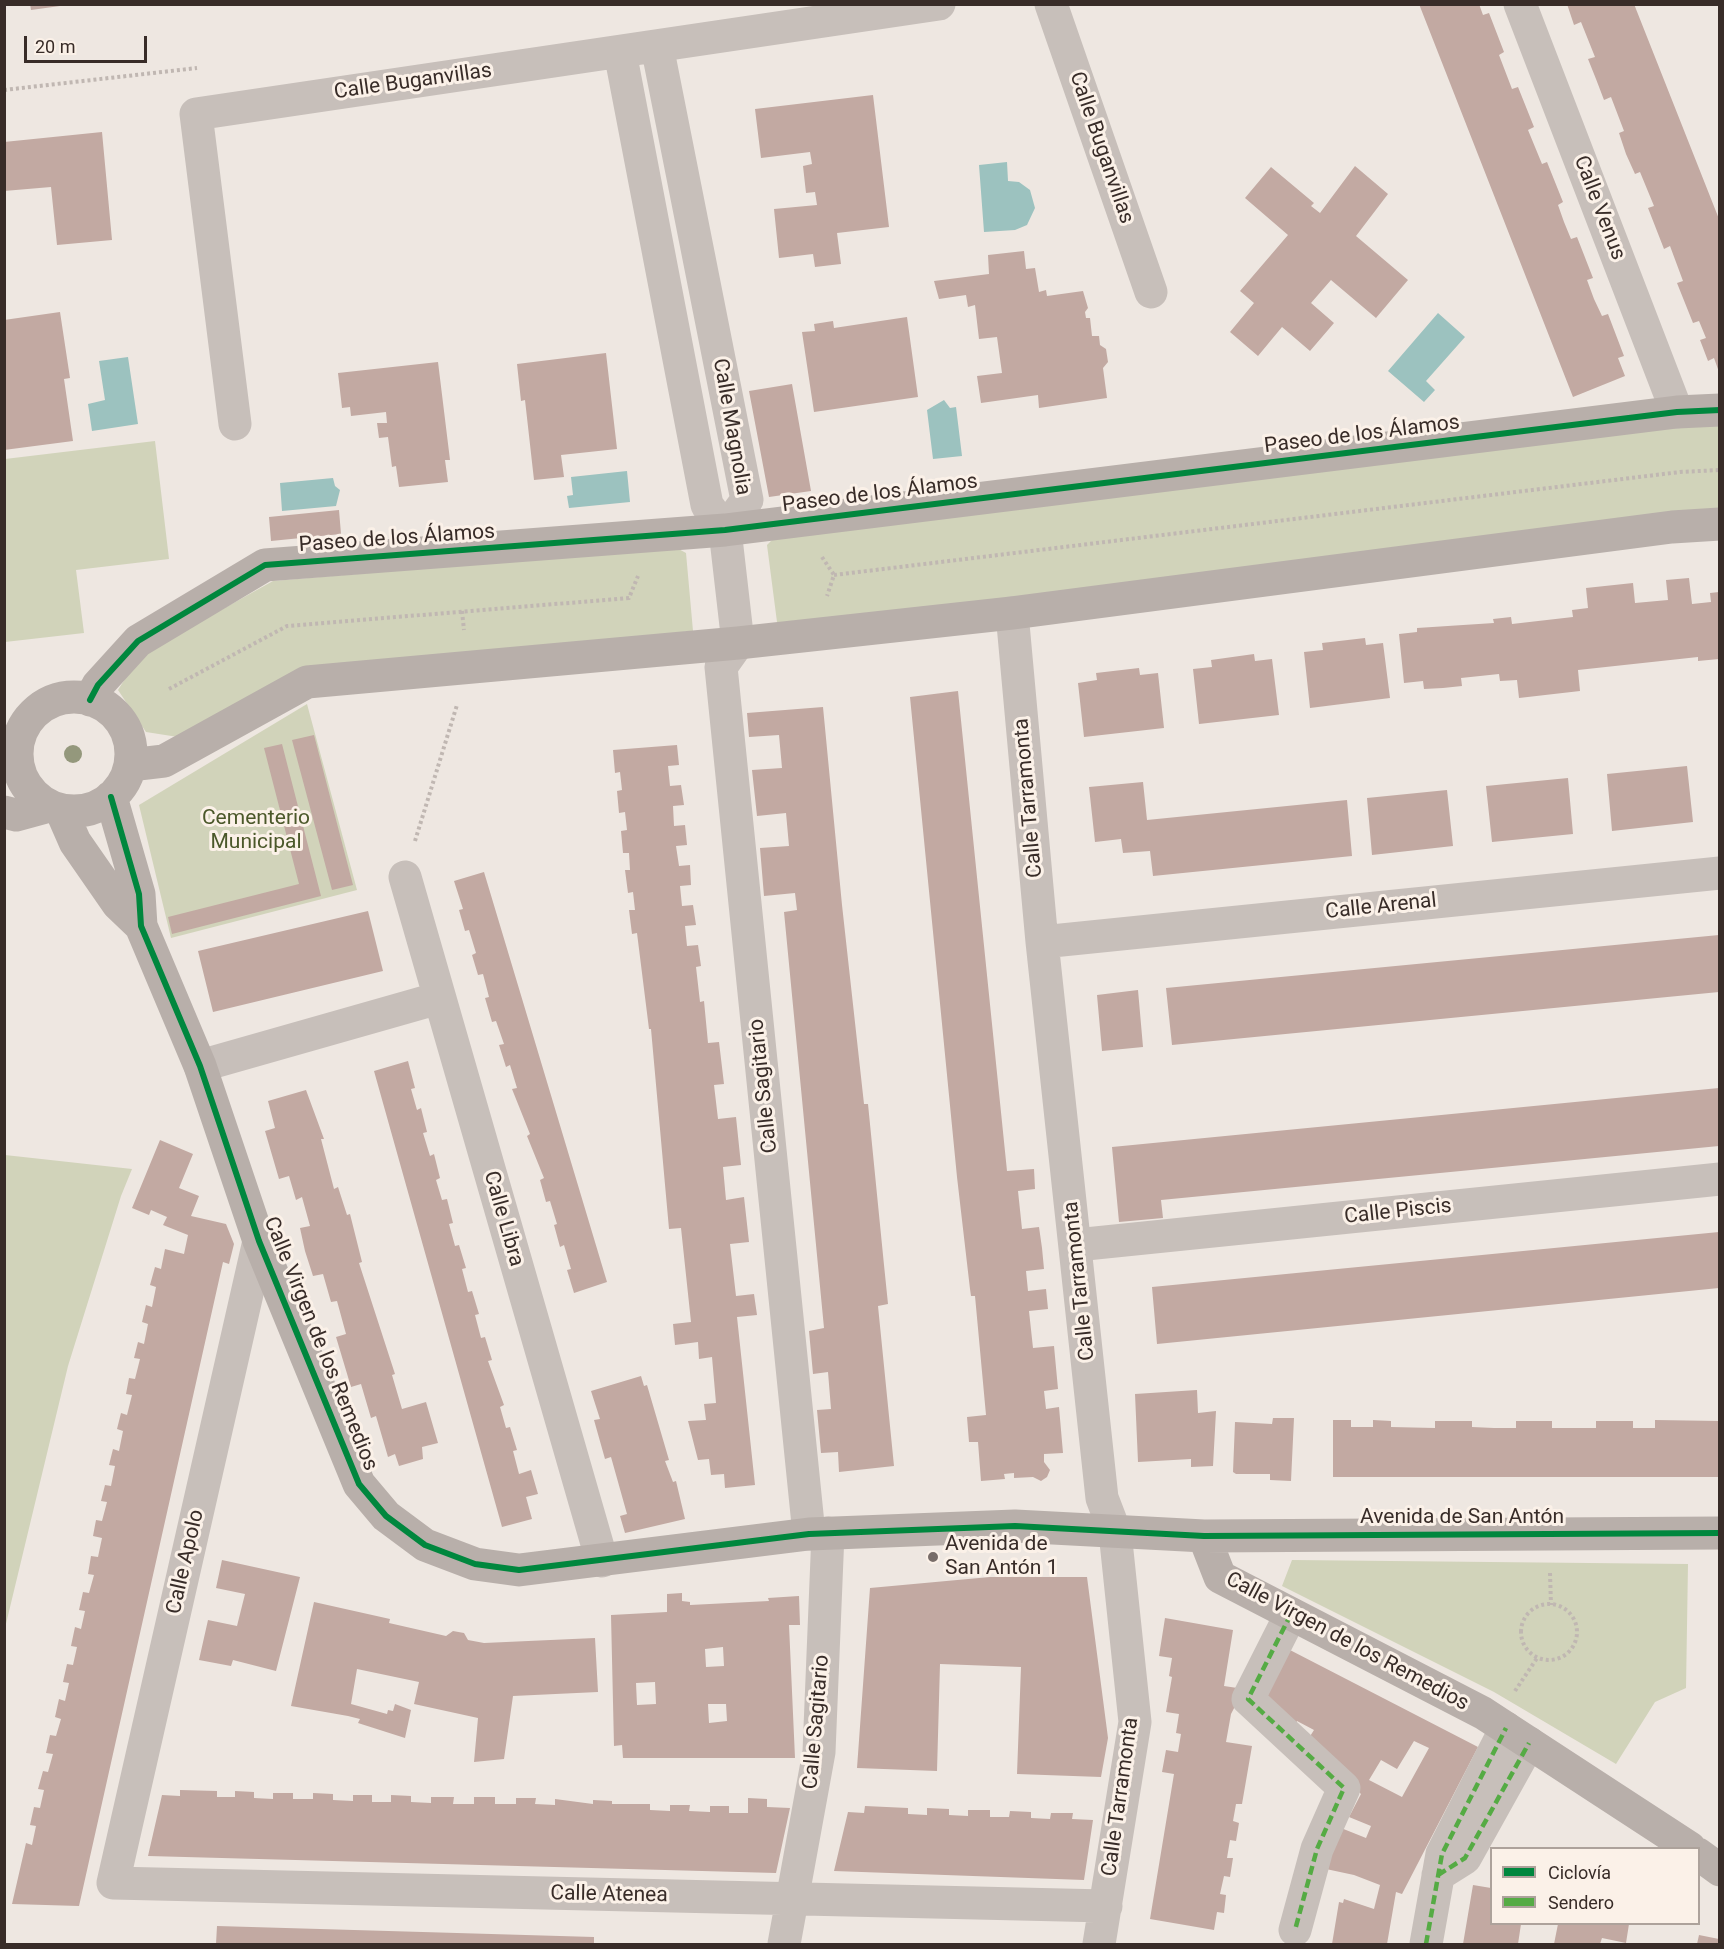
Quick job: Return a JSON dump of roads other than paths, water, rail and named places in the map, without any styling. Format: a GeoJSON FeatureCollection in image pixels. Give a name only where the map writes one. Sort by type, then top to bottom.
{"type":"FeatureCollection","features":[{"type":"Feature","properties":{"kind":"street","name":"Calle Buganvillas"},"geometry":{"type":"LineString","coordinates":[[235,424],[196,114],[939,4]]}},
{"type":"Feature","properties":{"kind":"street","name":"Calle Buganvillas"},"geometry":{"type":"LineString","coordinates":[[1051,4],[1151,292]]}},
{"type":"Feature","properties":{"kind":"street","name":"Calle Venus"},"geometry":{"type":"LineString","coordinates":[[1520,4],[1677,412]]}},
{"type":"Feature","properties":{"kind":"street","name":"Calle Magnolia"},"geometry":{"type":"LineString","coordinates":[[620,52],[707,505],[725,530],[747,500],[657,46]]}},
{"type":"Feature","properties":{"kind":"street","name":"Paseo de los Álamos"},"geometry":{"type":"LineString","coordinates":[[90,700],[98,685],[138,641],[265,565],[725,530],[1677,412],[1719,410]]}},
{"type":"Feature","properties":{"kind":"street"},"geometry":{"type":"LineString","coordinates":[[130,765],[164,761],[307,682],[738,644],[1012,613],[1672,527],[1719,524]]}},
{"type":"Feature","properties":{"kind":"street"},"geometry":{"type":"LineString","coordinates":[[725,530],[738,644]]}},
{"type":"Feature","properties":{"kind":"street","name":"Calle Tarramonta"},"geometry":{"type":"LineString","coordinates":[[1012,613],[1042,942],[1102,1498],[1115,1532],[1135,1722],[1099,1944]]}},
{"type":"Feature","properties":{"kind":"street","name":"Calle Sagitario"},"geometry":{"type":"LineString","coordinates":[[738,644],[722,668],[819,1534],[819,1752],[784,1944]]}},
{"type":"Feature","properties":{"kind":"street"},"geometry":{"type":"LineString","coordinates":[[4,812],[16,815],[55,808],[88,809],[111,797],[123,783],[130,765],[130,745],[122,724],[107,708],[90,700],[77,697],[59,699],[43,706],[30,718],[20,733],[12,778],[55,808]]}},
{"type":"Feature","properties":{"kind":"street","name":"Calle Virgen de los Remedios"},"geometry":{"type":"LineString","coordinates":[[111,797],[139,894],[141,926],[200,1066],[259,1241],[359,1484],[386,1516],[425,1545],[474,1564],[519,1570],[819,1534],[1015,1526],[1204,1536],[1220,1577],[1483,1713],[1688,1847]]}},
{"type":"Feature","properties":{"kind":"street","name":"Calle Virgen de los Remedios"},"geometry":{"type":"LineString","coordinates":[[55,808],[75,842],[118,904],[141,926]]}},
{"type":"Feature","properties":{"kind":"street","name":"Calle Arenal"},"geometry":{"type":"LineString","coordinates":[[1042,942],[1719,873]]}},
{"type":"Feature","properties":{"kind":"street","name":"Calle Libra"},"geometry":{"type":"LineString","coordinates":[[405,877],[602,1561]]}},
{"type":"Feature","properties":{"kind":"street"},"geometry":{"type":"LineString","coordinates":[[200,1066],[439,998]]}},
{"type":"Feature","properties":{"kind":"street","name":"Calle Piscis"},"geometry":{"type":"LineString","coordinates":[[1076,1245],[1719,1179]]}},
{"type":"Feature","properties":{"kind":"street","name":"Calle Apolo"},"geometry":{"type":"LineString","coordinates":[[113,1883],[259,1241]]}},
{"type":"Feature","properties":{"kind":"street","name":"Avenida de San Antón"},"geometry":{"type":"LineString","coordinates":[[1204,1536],[1719,1533]]}},
{"type":"Feature","properties":{"kind":"street"},"geometry":{"type":"LineString","coordinates":[[1291,1614],[1248,1699],[1344,1788],[1317,1849],[1295,1930]]}},
{"type":"Feature","properties":{"kind":"street"},"geometry":{"type":"LineString","coordinates":[[1425,1944],[1442,1854],[1518,1736]]}},
{"type":"Feature","properties":{"kind":"street"},"geometry":{"type":"LineString","coordinates":[[1700,1856],[1719,1870]]}},
{"type":"Feature","properties":{"kind":"street","name":"Calle Atenea"},"geometry":{"type":"LineString","coordinates":[[113,1883],[1106,1906]]}},
{"type":"Feature","properties":{"kind":"water"},"geometry":{"type":"Polygon","coordinates":[[[1007,162],[1008,181],[1019,182],[1030,190],[1035,208],[1027,225],[1015,230],[984,232],[979,165],[1007,162]]]}},
{"type":"Feature","properties":{"kind":"water"},"geometry":{"type":"Polygon","coordinates":[[[1438,313],[1465,337],[1426,381],[1435,390],[1424,402],[1388,371],[1438,313]]]}},
{"type":"Feature","properties":{"kind":"water"},"geometry":{"type":"Polygon","coordinates":[[[128,357],[138,424],[92,431],[88,404],[105,400],[99,361],[128,357]]]}},
{"type":"Feature","properties":{"kind":"water"},"geometry":{"type":"Polygon","coordinates":[[[944,400],[950,408],[956,407],[962,456],[933,459],[927,410],[944,400]]]}},
{"type":"Feature","properties":{"kind":"water"},"geometry":{"type":"Polygon","coordinates":[[[627,471],[630,502],[569,508],[567,496],[573,495],[571,477],[627,471]]]}},
{"type":"Feature","properties":{"kind":"water"},"geometry":{"type":"Polygon","coordinates":[[[333,478],[335,486],[340,490],[336,506],[282,511],[280,483],[333,478]]]}},
{"type":"Feature","properties":{"kind":"place","name":"Avenida de San Antón 1"},"geometry":{"type":"Point","coordinates":[933,1557]}},
{"type":"Feature","properties":{"kind":"park label","name":"Cementerio Municipal"},"geometry":{"type":"Point","coordinates":[256,831]}}]}
